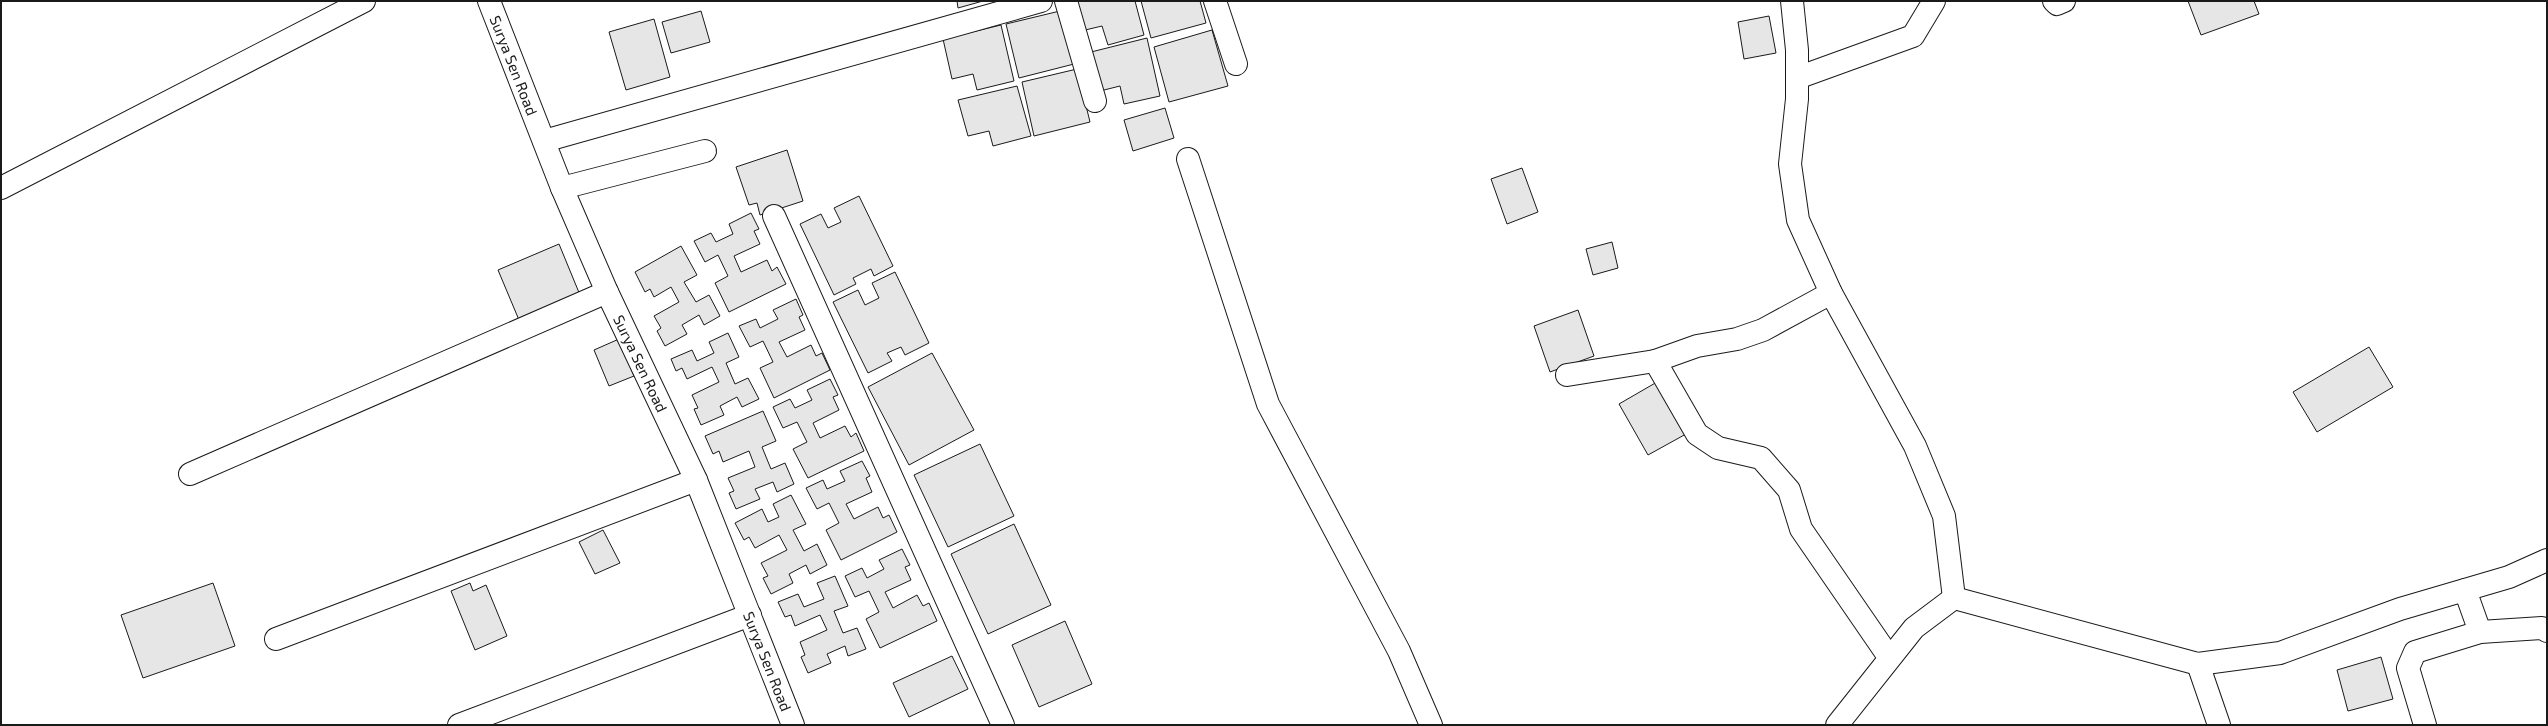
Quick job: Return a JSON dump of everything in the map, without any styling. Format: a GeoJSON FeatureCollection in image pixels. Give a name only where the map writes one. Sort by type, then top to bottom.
{"type":"FeatureCollection","features":[{"type":"Feature","properties":{"kind":"street"},"geometry":{"type":"LineString","coordinates":[[1,188],[364,1]]}},
{"type":"Feature","properties":{"kind":"street","name":"Surya Sen Road"},"geometry":{"type":"LineString","coordinates":[[489,1],[562,188],[607,292],[696,480],[793,725]]}},
{"type":"Feature","properties":{"kind":"street"},"geometry":{"type":"LineString","coordinates":[[544,141],[1041,1]]}},
{"type":"Feature","properties":{"kind":"street"},"geometry":{"type":"LineString","coordinates":[[1066,1],[1095,101]]}},
{"type":"Feature","properties":{"kind":"street"},"geometry":{"type":"LineString","coordinates":[[1215,1],[1236,64]]}},
{"type":"Feature","properties":{"kind":"street"},"geometry":{"type":"LineString","coordinates":[[1792,1],[1797,50],[1798,99],[1790,164],[1797,213],[1819,271],[1915,446],[1944,516],[1954,598]]}},
{"type":"Feature","properties":{"kind":"street"},"geometry":{"type":"LineString","coordinates":[[1797,78],[1913,36],[1934,1]]}},
{"type":"Feature","properties":{"kind":"street"},"geometry":{"type":"LineString","coordinates":[[2054,1],[2057,4],[2064,1]]}},
{"type":"Feature","properties":{"kind":"street"},"geometry":{"type":"LineString","coordinates":[[562,188],[705,151]]}},
{"type":"Feature","properties":{"kind":"street"},"geometry":{"type":"LineString","coordinates":[[1188,159],[1268,404],[1399,651],[1431,725]]}},
{"type":"Feature","properties":{"kind":"street"},"geometry":{"type":"LineString","coordinates":[[774,216],[1003,725]]}},
{"type":"Feature","properties":{"kind":"street"},"geometry":{"type":"LineString","coordinates":[[190,474],[607,292]]}},
{"type":"Feature","properties":{"kind":"street"},"geometry":{"type":"LineString","coordinates":[[1566,375],[1655,361],[1697,346],[1737,339],[1763,330],[1831,293]]}},
{"type":"Feature","properties":{"kind":"street"},"geometry":{"type":"LineString","coordinates":[[1655,361],[1697,434],[1718,448],[1761,458],[1789,490],[1801,529],[1889,657]]}},
{"type":"Feature","properties":{"kind":"street"},"geometry":{"type":"LineString","coordinates":[[276,639],[696,480]]}},
{"type":"Feature","properties":{"kind":"street"},"geometry":{"type":"LineString","coordinates":[[1954,598],[2198,664],[2280,653],[2400,609],[2509,577],[2547,560]]}},
{"type":"Feature","properties":{"kind":"street"},"geometry":{"type":"LineString","coordinates":[[2465,590],[2480,632]]}},
{"type":"Feature","properties":{"kind":"street"},"geometry":{"type":"LineString","coordinates":[[1837,725],[1889,657],[1914,628],[1954,598]]}},
{"type":"Feature","properties":{"kind":"street"},"geometry":{"type":"LineString","coordinates":[[459,725],[750,615]]}},
{"type":"Feature","properties":{"kind":"street"},"geometry":{"type":"LineString","coordinates":[[2425,725],[2408,668],[2415,652],[2480,632],[2542,628],[2547,631]]}},
{"type":"Feature","properties":{"kind":"street"},"geometry":{"type":"LineString","coordinates":[[2198,664],[2218,725]]}},
{"type":"Feature","properties":{"kind":"building"},"geometry":{"type":"Polygon","coordinates":[[[957,1],[983,1],[958,8],[957,1]]]}},
{"type":"Feature","properties":{"kind":"building"},"geometry":{"type":"Polygon","coordinates":[[[1072,1],[1135,1],[1144,35],[1108,45],[1102,26],[1081,31],[1072,1]]]}},
{"type":"Feature","properties":{"kind":"building"},"geometry":{"type":"Polygon","coordinates":[[[1141,1],[1200,1],[1206,23],[1151,38],[1141,1]]]}},
{"type":"Feature","properties":{"kind":"building"},"geometry":{"type":"Polygon","coordinates":[[[2188,1],[2254,1],[2259,14],[2201,35],[2188,1]]]}},
{"type":"Feature","properties":{"kind":"building"},"geometry":{"type":"Polygon","coordinates":[[[701,11],[710,42],[671,53],[662,22],[701,11]]]}},
{"type":"Feature","properties":{"kind":"building"},"geometry":{"type":"Polygon","coordinates":[[[1060,11],[1074,64],[1019,78],[1006,24],[1060,11]]]}},
{"type":"Feature","properties":{"kind":"building"},"geometry":{"type":"Polygon","coordinates":[[[1769,16],[1776,53],[1744,59],[1738,22],[1769,16]]]}},
{"type":"Feature","properties":{"kind":"building"},"geometry":{"type":"Polygon","coordinates":[[[654,19],[670,77],[626,90],[609,32],[654,19]]]}},
{"type":"Feature","properties":{"kind":"building"},"geometry":{"type":"Polygon","coordinates":[[[1001,25],[1014,81],[977,90],[973,74],[952,79],[943,39],[1001,25]]]}},
{"type":"Feature","properties":{"kind":"building"},"geometry":{"type":"Polygon","coordinates":[[[1212,30],[1228,86],[1169,102],[1154,47],[1212,30]]]}},
{"type":"Feature","properties":{"kind":"building"},"geometry":{"type":"Polygon","coordinates":[[[1147,38],[1160,96],[1124,104],[1120,86],[1100,91],[1091,52],[1147,38]]]}},
{"type":"Feature","properties":{"kind":"building"},"geometry":{"type":"Polygon","coordinates":[[[1077,69],[1090,122],[1034,136],[1022,82],[1077,69]]]}},
{"type":"Feature","properties":{"kind":"building"},"geometry":{"type":"Polygon","coordinates":[[[1017,86],[1031,136],[993,146],[989,131],[968,136],[958,100],[1017,86]]]}},
{"type":"Feature","properties":{"kind":"building"},"geometry":{"type":"Polygon","coordinates":[[[1165,108],[1174,138],[1133,151],[1124,120],[1165,108]]]}},
{"type":"Feature","properties":{"kind":"building"},"geometry":{"type":"Polygon","coordinates":[[[787,150],[803,201],[760,215],[757,203],[749,205],[736,167],[787,150]]]}},
{"type":"Feature","properties":{"kind":"building"},"geometry":{"type":"Polygon","coordinates":[[[1522,168],[1538,212],[1507,224],[1491,179],[1522,168]]]}},
{"type":"Feature","properties":{"kind":"building"},"geometry":{"type":"Polygon","coordinates":[[[859,196],[893,266],[874,276],[871,269],[853,278],[856,284],[834,295],[800,224],[821,214],[828,228],[841,222],[834,208],[859,196]]]}},
{"type":"Feature","properties":{"kind":"building"},"geometry":{"type":"Polygon","coordinates":[[[751,213],[759,229],[754,231],[760,244],[734,256],[741,272],[767,260],[772,271],[777,267],[786,284],[729,312],[715,283],[728,276],[718,255],[705,262],[694,241],[711,233],[716,242],[733,234],[729,224],[751,213]]]}},
{"type":"Feature","properties":{"kind":"building"},"geometry":{"type":"Polygon","coordinates":[[[1612,242],[1618,268],[1593,275],[1586,249],[1612,242]]]}},
{"type":"Feature","properties":{"kind":"building"},"geometry":{"type":"Polygon","coordinates":[[[559,244],[580,295],[519,320],[498,270],[559,244]]]}},
{"type":"Feature","properties":{"kind":"building"},"geometry":{"type":"Polygon","coordinates":[[[681,246],[697,275],[684,282],[696,302],[709,295],[720,316],[704,325],[699,315],[682,325],[687,334],[665,346],[657,331],[661,328],[654,316],[679,302],[671,287],[654,297],[650,289],[645,292],[635,272],[681,246]]]}},
{"type":"Feature","properties":{"kind":"building"},"geometry":{"type":"Polygon","coordinates":[[[895,272],[929,343],[905,355],[901,347],[887,353],[892,361],[868,373],[833,302],[858,290],[865,305],[879,298],[872,283],[895,272]]]}},
{"type":"Feature","properties":{"kind":"building"},"geometry":{"type":"Polygon","coordinates":[[[796,299],[803,315],[799,317],[805,330],[779,342],[787,357],[811,345],[816,356],[822,353],[830,370],[774,398],[760,368],[773,362],[763,341],[750,347],[739,326],[756,319],[760,328],[778,319],[773,310],[796,299]]]}},
{"type":"Feature","properties":{"kind":"building"},"geometry":{"type":"Polygon","coordinates":[[[1578,310],[1594,356],[1550,372],[1534,326],[1578,310]]]}},
{"type":"Feature","properties":{"kind":"building"},"geometry":{"type":"Polygon","coordinates":[[[728,333],[739,357],[726,363],[735,384],[748,378],[759,399],[742,407],[737,397],[720,406],[724,415],[701,425],[694,409],[698,408],[692,395],[719,382],[712,367],[687,379],[682,368],[676,371],[671,359],[692,350],[697,361],[714,353],[709,342],[728,333]]]}},
{"type":"Feature","properties":{"kind":"building"},"geometry":{"type":"Polygon","coordinates":[[[619,339],[634,376],[609,386],[594,350],[619,339]]]}},
{"type":"Feature","properties":{"kind":"building"},"geometry":{"type":"Polygon","coordinates":[[[2369,347],[2393,387],[2317,432],[2293,392],[2369,347]]]}},
{"type":"Feature","properties":{"kind":"building"},"geometry":{"type":"Polygon","coordinates":[[[932,353],[974,430],[909,465],[868,387],[932,353]]]}},
{"type":"Feature","properties":{"kind":"building"},"geometry":{"type":"Polygon","coordinates":[[[830,379],[838,395],[833,397],[839,410],[813,423],[820,438],[845,426],[851,437],[856,433],[864,451],[808,478],[793,449],[807,442],[797,422],[783,428],[773,407],[790,399],[795,408],[812,400],[807,390],[830,379]]]}},
{"type":"Feature","properties":{"kind":"building"},"geometry":{"type":"Polygon","coordinates":[[[1657,382],[1686,434],[1648,455],[1619,404],[1657,382]]]}},
{"type":"Feature","properties":{"kind":"building"},"geometry":{"type":"Polygon","coordinates":[[[763,411],[776,441],[762,447],[771,469],[785,463],[794,484],[777,492],[773,482],[755,489],[760,499],[736,509],[729,493],[734,491],[728,478],[755,467],[749,451],[723,462],[719,451],[713,454],[705,436],[763,411]]]}},
{"type":"Feature","properties":{"kind":"building"},"geometry":{"type":"Polygon","coordinates":[[[980,444],[1014,516],[948,547],[914,475],[980,444]]]}},
{"type":"Feature","properties":{"kind":"building"},"geometry":{"type":"Polygon","coordinates":[[[862,461],[870,476],[866,478],[872,492],[846,504],[854,519],[878,507],[883,518],[889,515],[897,532],[841,560],[826,530],[839,523],[829,503],[817,509],[806,488],[823,480],[827,489],[845,481],[840,471],[862,461]]]}},
{"type":"Feature","properties":{"kind":"building"},"geometry":{"type":"Polygon","coordinates":[[[791,495],[806,524],[793,530],[804,551],[817,544],[827,565],[810,574],[806,565],[789,574],[793,583],[771,594],[763,578],[768,576],[761,563],[787,550],[779,535],[755,548],[749,537],[744,540],[735,523],[762,509],[768,522],[779,517],[773,504],[791,495]]]}},
{"type":"Feature","properties":{"kind":"building"},"geometry":{"type":"Polygon","coordinates":[[[1014,524],[1051,605],[988,634],[951,554],[1014,524]]]}},
{"type":"Feature","properties":{"kind":"building"},"geometry":{"type":"Polygon","coordinates":[[[603,530],[620,563],[595,574],[579,542],[603,530]]]}},
{"type":"Feature","properties":{"kind":"building"},"geometry":{"type":"Polygon","coordinates":[[[902,549],[910,565],[905,567],[911,580],[885,592],[893,608],[917,595],[923,606],[929,603],[937,621],[880,648],[866,619],[879,612],[869,591],[855,597],[845,576],[862,568],[867,578],[884,569],[879,560],[902,549]]]}},
{"type":"Feature","properties":{"kind":"building"},"geometry":{"type":"Polygon","coordinates":[[[835,576],[848,606],[834,611],[843,633],[857,628],[866,649],[848,656],[845,646],[827,654],[831,663],[808,673],[801,657],[805,655],[800,642],[827,630],[820,615],[795,626],[791,615],[785,617],[778,602],[798,594],[804,607],[824,599],[817,583],[835,576]]]}},
{"type":"Feature","properties":{"kind":"building"},"geometry":{"type":"Polygon","coordinates":[[[213,583],[235,646],[143,678],[121,615],[213,583]]]}},
{"type":"Feature","properties":{"kind":"building"},"geometry":{"type":"Polygon","coordinates":[[[470,583],[473,591],[486,585],[507,636],[475,650],[451,591],[470,583]]]}},
{"type":"Feature","properties":{"kind":"building"},"geometry":{"type":"Polygon","coordinates":[[[1065,621],[1092,684],[1039,707],[1012,645],[1065,621]]]}},
{"type":"Feature","properties":{"kind":"building"},"geometry":{"type":"Polygon","coordinates":[[[952,656],[968,689],[909,717],[893,683],[952,656]]]}},
{"type":"Feature","properties":{"kind":"building"},"geometry":{"type":"Polygon","coordinates":[[[2381,657],[2393,699],[2348,711],[2337,670],[2381,657]]]}}]}
